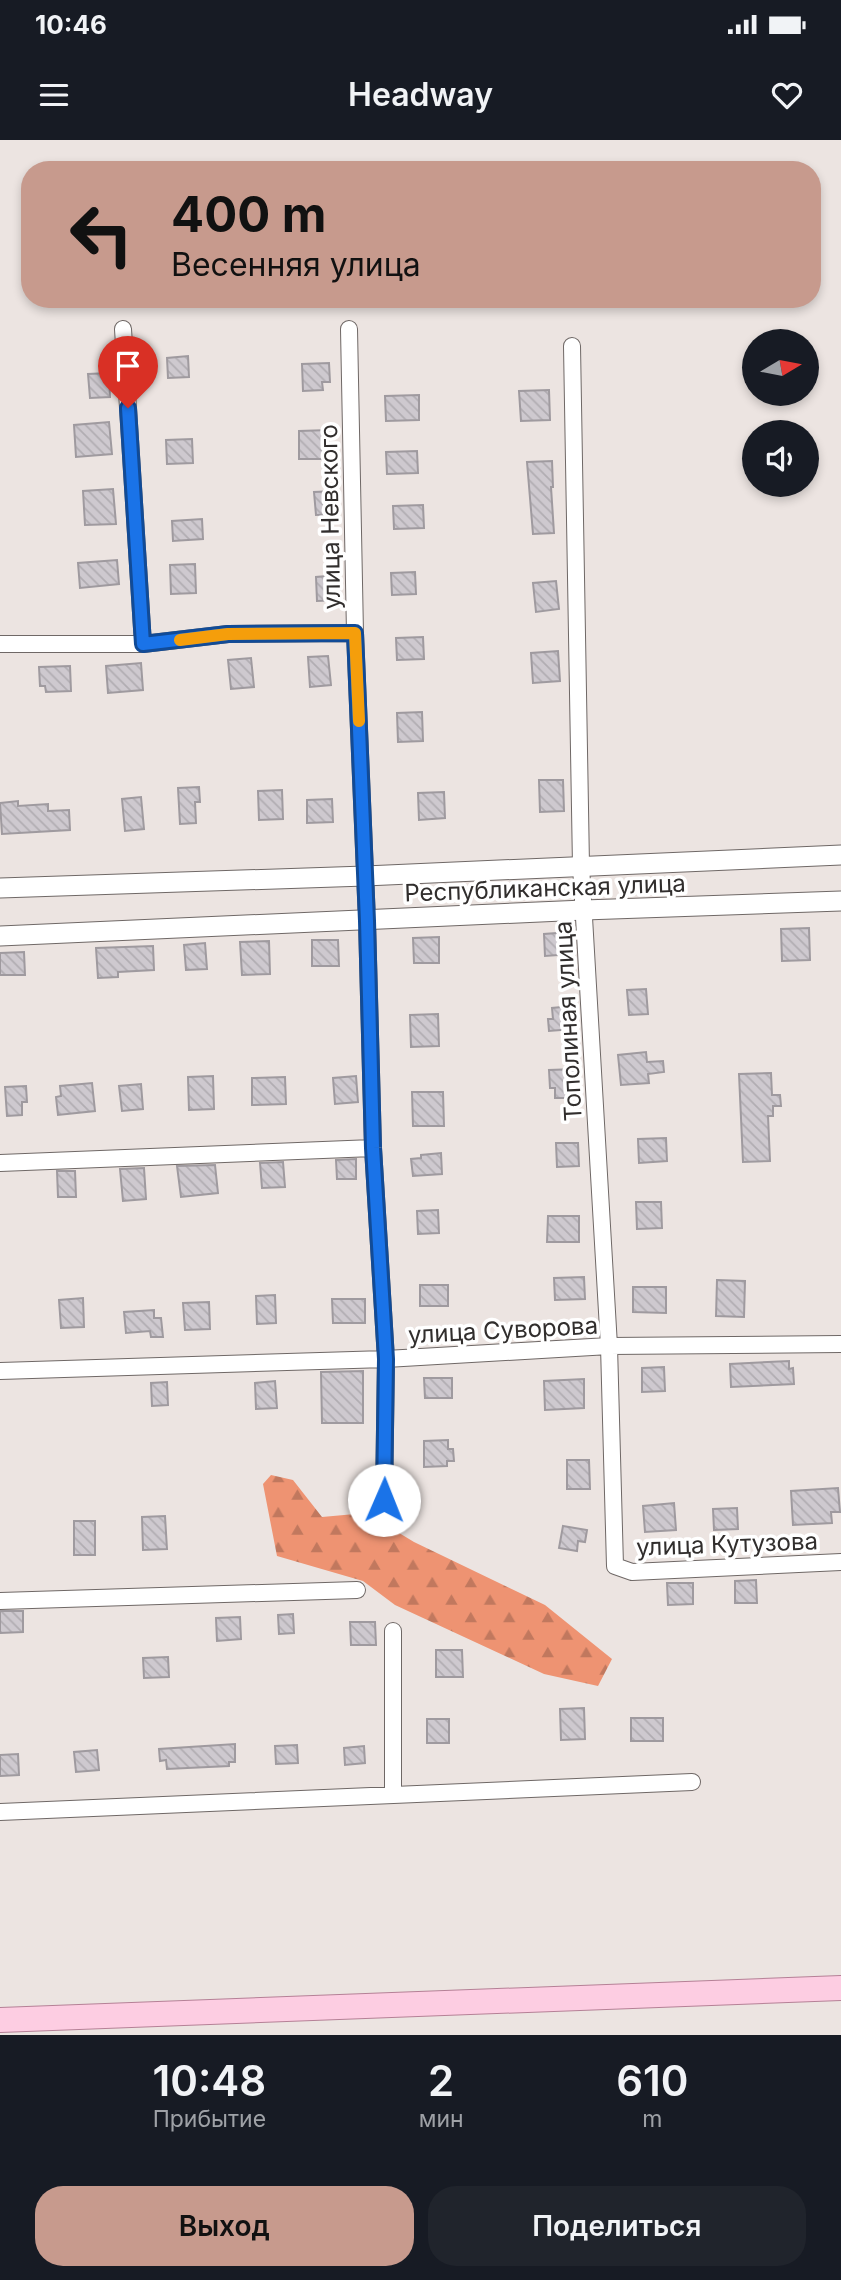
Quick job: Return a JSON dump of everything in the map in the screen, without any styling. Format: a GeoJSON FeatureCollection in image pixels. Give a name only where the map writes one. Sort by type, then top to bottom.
{"type":"FeatureCollection","features":[{"type":"Feature","properties":{"kind":"main road"},"geometry":{"type":"LineString","coordinates":[[0,2020],[841,1988]]}},
{"type":"Feature","properties":{"kind":"street"},"geometry":{"type":"LineString","coordinates":[[123,329],[143,644]]}},
{"type":"Feature","properties":{"kind":"street","name":"улица Невского"},"geometry":{"type":"LineString","coordinates":[[349,330],[355,633],[373,1148],[386,1359],[384,1500]]}},
{"type":"Feature","properties":{"kind":"street","name":"Тополиная улица"},"geometry":{"type":"LineString","coordinates":[[572,346],[581,866],[609,1346],[615,1566]]}},
{"type":"Feature","properties":{"kind":"street"},"geometry":{"type":"LineString","coordinates":[[0,644],[143,644],[228,634],[355,633]]}},
{"type":"Feature","properties":{"kind":"street","name":"Республиканская улица"},"geometry":{"type":"LineString","coordinates":[[0,888],[365,876],[841,855]]}},
{"type":"Feature","properties":{"kind":"street","name":"Республиканская улица"},"geometry":{"type":"LineString","coordinates":[[0,936],[841,901]]}},
{"type":"Feature","properties":{"kind":"street"},"geometry":{"type":"LineString","coordinates":[[0,1163],[373,1148]]}},
{"type":"Feature","properties":{"kind":"street","name":"улица Суворова"},"geometry":{"type":"LineString","coordinates":[[0,1371],[386,1359],[609,1346],[841,1344]]}},
{"type":"Feature","properties":{"kind":"street","name":"улица Кутузова"},"geometry":{"type":"LineString","coordinates":[[615,1566],[632,1572],[841,1562]]}},
{"type":"Feature","properties":{"kind":"street"},"geometry":{"type":"LineString","coordinates":[[0,1601],[357,1590]]}},
{"type":"Feature","properties":{"kind":"street"},"geometry":{"type":"LineString","coordinates":[[393,1631],[393,1795]]}},
{"type":"Feature","properties":{"kind":"street"},"geometry":{"type":"LineString","coordinates":[[0,1812],[692,1782]]}},
{"type":"Feature","properties":{"kind":"green space"},"geometry":{"type":"Polygon","coordinates":[[[271,1475],[293,1480],[322,1517],[366,1513],[414,1542],[545,1605],[612,1659],[598,1686],[544,1674],[395,1605],[363,1581],[277,1556],[263,1484],[271,1475]]]}},
{"type":"Feature","properties":{"kind":"building"},"geometry":{"type":"Polygon","coordinates":[[[188,356],[189,377],[168,378],[167,358],[188,356]]]}},
{"type":"Feature","properties":{"kind":"building"},"geometry":{"type":"Polygon","coordinates":[[[329,363],[330,382],[322,382],[323,390],[303,391],[302,364],[329,363]]]}},
{"type":"Feature","properties":{"kind":"building"},"geometry":{"type":"Polygon","coordinates":[[[109,373],[110,397],[90,398],[88,374],[109,373]]]}},
{"type":"Feature","properties":{"kind":"building"},"geometry":{"type":"Polygon","coordinates":[[[549,390],[550,420],[521,421],[519,391],[549,390]]]}},
{"type":"Feature","properties":{"kind":"building"},"geometry":{"type":"Polygon","coordinates":[[[419,395],[419,420],[386,421],[385,396],[419,395]]]}},
{"type":"Feature","properties":{"kind":"building"},"geometry":{"type":"Polygon","coordinates":[[[109,422],[112,454],[76,457],[74,425],[109,422]]]}},
{"type":"Feature","properties":{"kind":"building"},"geometry":{"type":"Polygon","coordinates":[[[329,430],[329,459],[299,459],[299,431],[329,430]]]}},
{"type":"Feature","properties":{"kind":"building"},"geometry":{"type":"Polygon","coordinates":[[[192,439],[193,463],[167,464],[166,440],[192,439]]]}},
{"type":"Feature","properties":{"kind":"building"},"geometry":{"type":"Polygon","coordinates":[[[417,451],[418,473],[387,474],[386,452],[417,451]]]}},
{"type":"Feature","properties":{"kind":"building"},"geometry":{"type":"Polygon","coordinates":[[[552,461],[554,533],[533,534],[527,462],[552,461]]]}},
{"type":"Feature","properties":{"kind":"building"},"geometry":{"type":"Polygon","coordinates":[[[113,489],[116,524],[85,525],[83,491],[113,489]]]}},
{"type":"Feature","properties":{"kind":"building"},"geometry":{"type":"Polygon","coordinates":[[[336,491],[338,514],[316,515],[314,492],[336,491]]]}},
{"type":"Feature","properties":{"kind":"building"},"geometry":{"type":"Polygon","coordinates":[[[423,505],[424,528],[394,529],[393,506],[423,505]]]}},
{"type":"Feature","properties":{"kind":"building"},"geometry":{"type":"Polygon","coordinates":[[[202,519],[203,539],[173,541],[172,521],[202,519]]]}},
{"type":"Feature","properties":{"kind":"building"},"geometry":{"type":"Polygon","coordinates":[[[117,560],[119,584],[80,588],[78,563],[117,560]]]}},
{"type":"Feature","properties":{"kind":"building"},"geometry":{"type":"Polygon","coordinates":[[[195,564],[196,593],[171,594],[170,565],[195,564]]]}},
{"type":"Feature","properties":{"kind":"building"},"geometry":{"type":"Polygon","coordinates":[[[415,572],[416,594],[392,595],[391,573],[415,572]]]}},
{"type":"Feature","properties":{"kind":"building"},"geometry":{"type":"Polygon","coordinates":[[[339,575],[340,600],[317,601],[316,577],[339,575]]]}},
{"type":"Feature","properties":{"kind":"building"},"geometry":{"type":"Polygon","coordinates":[[[556,581],[559,609],[536,612],[533,583],[556,581]]]}},
{"type":"Feature","properties":{"kind":"building"},"geometry":{"type":"Polygon","coordinates":[[[423,637],[424,659],[397,660],[396,638],[423,637]]]}},
{"type":"Feature","properties":{"kind":"building"},"geometry":{"type":"Polygon","coordinates":[[[558,651],[560,681],[533,683],[531,653],[558,651]]]}},
{"type":"Feature","properties":{"kind":"building"},"geometry":{"type":"Polygon","coordinates":[[[328,656],[331,685],[310,687],[308,657],[328,656]]]}},
{"type":"Feature","properties":{"kind":"building"},"geometry":{"type":"Polygon","coordinates":[[[251,658],[254,687],[231,689],[228,660],[251,658]]]}},
{"type":"Feature","properties":{"kind":"building"},"geometry":{"type":"Polygon","coordinates":[[[141,663],[143,690],[108,693],[106,666],[141,663]]]}},
{"type":"Feature","properties":{"kind":"building"},"geometry":{"type":"Polygon","coordinates":[[[70,666],[71,691],[46,692],[45,686],[40,686],[39,667],[70,666]]]}},
{"type":"Feature","properties":{"kind":"building"},"geometry":{"type":"Polygon","coordinates":[[[422,712],[423,741],[398,742],[397,713],[422,712]]]}},
{"type":"Feature","properties":{"kind":"building"},"geometry":{"type":"Polygon","coordinates":[[[539,780],[563,780],[564,811],[540,812],[539,780]]]}},
{"type":"Feature","properties":{"kind":"building"},"geometry":{"type":"Polygon","coordinates":[[[199,787],[200,802],[195,802],[196,823],[180,824],[178,788],[199,787]]]}},
{"type":"Feature","properties":{"kind":"building"},"geometry":{"type":"Polygon","coordinates":[[[282,790],[283,819],[259,820],[258,791],[282,790]]]}},
{"type":"Feature","properties":{"kind":"building"},"geometry":{"type":"Polygon","coordinates":[[[444,792],[445,818],[419,820],[418,793],[444,792]]]}},
{"type":"Feature","properties":{"kind":"building"},"geometry":{"type":"Polygon","coordinates":[[[141,797],[144,829],[125,831],[122,799],[141,797]]]}},
{"type":"Feature","properties":{"kind":"building"},"geometry":{"type":"Polygon","coordinates":[[[332,799],[333,822],[307,823],[307,800],[332,799]]]}},
{"type":"Feature","properties":{"kind":"building"},"geometry":{"type":"Polygon","coordinates":[[[18,801],[18,806],[48,804],[48,811],[69,810],[70,830],[2,834],[0,803],[18,801]]]}},
{"type":"Feature","properties":{"kind":"building"},"geometry":{"type":"Polygon","coordinates":[[[809,928],[810,960],[782,961],[781,929],[809,928]]]}},
{"type":"Feature","properties":{"kind":"building"},"geometry":{"type":"Polygon","coordinates":[[[570,932],[572,954],[545,956],[544,934],[570,932]]]}},
{"type":"Feature","properties":{"kind":"building"},"geometry":{"type":"Polygon","coordinates":[[[439,937],[439,963],[414,963],[413,938],[439,937]]]}},
{"type":"Feature","properties":{"kind":"building"},"geometry":{"type":"Polygon","coordinates":[[[312,940],[338,940],[339,966],[312,966],[312,940]]]}},
{"type":"Feature","properties":{"kind":"building"},"geometry":{"type":"Polygon","coordinates":[[[269,941],[270,974],[242,975],[240,942],[269,941]]]}},
{"type":"Feature","properties":{"kind":"building"},"geometry":{"type":"Polygon","coordinates":[[[205,943],[207,969],[186,970],[184,945],[205,943]]]}},
{"type":"Feature","properties":{"kind":"building"},"geometry":{"type":"Polygon","coordinates":[[[153,946],[154,970],[118,972],[118,977],[98,978],[96,948],[153,946]]]}},
{"type":"Feature","properties":{"kind":"building"},"geometry":{"type":"Polygon","coordinates":[[[24,952],[25,975],[0,975],[0,953],[24,952]]]}},
{"type":"Feature","properties":{"kind":"building"},"geometry":{"type":"Polygon","coordinates":[[[646,989],[648,1014],[629,1015],[627,990],[646,989]]]}},
{"type":"Feature","properties":{"kind":"building"},"geometry":{"type":"Polygon","coordinates":[[[572,1006],[573,1029],[549,1031],[548,1019],[553,1019],[552,1008],[572,1006]]]}},
{"type":"Feature","properties":{"kind":"building"},"geometry":{"type":"Polygon","coordinates":[[[438,1014],[439,1046],[411,1047],[410,1015],[438,1014]]]}},
{"type":"Feature","properties":{"kind":"building"},"geometry":{"type":"Polygon","coordinates":[[[646,1052],[647,1062],[663,1061],[664,1072],[648,1074],[649,1083],[621,1085],[618,1055],[646,1052]]]}},
{"type":"Feature","properties":{"kind":"building"},"geometry":{"type":"Polygon","coordinates":[[[576,1069],[577,1088],[569,1089],[569,1098],[555,1098],[555,1088],[550,1088],[549,1070],[576,1069]]]}},
{"type":"Feature","properties":{"kind":"building"},"geometry":{"type":"Polygon","coordinates":[[[771,1073],[772,1095],[780,1095],[781,1106],[773,1106],[773,1116],[768,1116],[770,1161],[743,1162],[739,1074],[771,1073]]]}},
{"type":"Feature","properties":{"kind":"building"},"geometry":{"type":"Polygon","coordinates":[[[213,1076],[214,1109],[189,1110],[188,1077],[213,1076]]]}},
{"type":"Feature","properties":{"kind":"building"},"geometry":{"type":"Polygon","coordinates":[[[356,1076],[358,1102],[335,1104],[333,1078],[356,1076]]]}},
{"type":"Feature","properties":{"kind":"building"},"geometry":{"type":"Polygon","coordinates":[[[285,1077],[286,1104],[252,1105],[252,1078],[285,1077]]]}},
{"type":"Feature","properties":{"kind":"building"},"geometry":{"type":"Polygon","coordinates":[[[92,1083],[95,1111],[58,1115],[56,1097],[61,1096],[60,1086],[92,1083]]]}},
{"type":"Feature","properties":{"kind":"building"},"geometry":{"type":"Polygon","coordinates":[[[141,1084],[143,1109],[122,1111],[119,1086],[141,1084]]]}},
{"type":"Feature","properties":{"kind":"building"},"geometry":{"type":"Polygon","coordinates":[[[26,1086],[27,1102],[22,1102],[22,1115],[7,1116],[5,1087],[26,1086]]]}},
{"type":"Feature","properties":{"kind":"building"},"geometry":{"type":"Polygon","coordinates":[[[412,1092],[443,1092],[444,1126],[413,1126],[412,1092]]]}},
{"type":"Feature","properties":{"kind":"building"},"geometry":{"type":"Polygon","coordinates":[[[666,1138],[667,1161],[639,1163],[638,1139],[666,1138]]]}},
{"type":"Feature","properties":{"kind":"building"},"geometry":{"type":"Polygon","coordinates":[[[556,1143],[578,1143],[579,1166],[557,1167],[556,1143]]]}},
{"type":"Feature","properties":{"kind":"building"},"geometry":{"type":"Polygon","coordinates":[[[441,1153],[442,1174],[413,1176],[411,1159],[441,1153]]]}},
{"type":"Feature","properties":{"kind":"building"},"geometry":{"type":"Polygon","coordinates":[[[356,1159],[356,1179],[337,1179],[336,1160],[356,1159]]]}},
{"type":"Feature","properties":{"kind":"building"},"geometry":{"type":"Polygon","coordinates":[[[283,1162],[285,1187],[262,1188],[260,1163],[283,1162]]]}},
{"type":"Feature","properties":{"kind":"building"},"geometry":{"type":"Polygon","coordinates":[[[215,1165],[218,1193],[181,1197],[177,1166],[215,1165]]]}},
{"type":"Feature","properties":{"kind":"building"},"geometry":{"type":"Polygon","coordinates":[[[144,1168],[146,1199],[123,1201],[120,1169],[144,1168]]]}},
{"type":"Feature","properties":{"kind":"building"},"geometry":{"type":"Polygon","coordinates":[[[57,1171],[75,1171],[76,1197],[58,1197],[57,1171]]]}},
{"type":"Feature","properties":{"kind":"building"},"geometry":{"type":"Polygon","coordinates":[[[636,1202],[661,1202],[662,1228],[637,1229],[636,1202]]]}},
{"type":"Feature","properties":{"kind":"building"},"geometry":{"type":"Polygon","coordinates":[[[438,1210],[439,1233],[418,1234],[417,1211],[438,1210]]]}},
{"type":"Feature","properties":{"kind":"building"},"geometry":{"type":"Polygon","coordinates":[[[548,1216],[579,1216],[579,1242],[547,1242],[548,1216]]]}},
{"type":"Feature","properties":{"kind":"building"},"geometry":{"type":"Polygon","coordinates":[[[584,1277],[585,1299],[555,1300],[554,1278],[584,1277]]]}},
{"type":"Feature","properties":{"kind":"building"},"geometry":{"type":"Polygon","coordinates":[[[717,1280],[745,1281],[744,1317],[716,1316],[717,1280]]]}},
{"type":"Feature","properties":{"kind":"building"},"geometry":{"type":"Polygon","coordinates":[[[420,1285],[448,1285],[448,1306],[420,1306],[420,1285]]]}},
{"type":"Feature","properties":{"kind":"building"},"geometry":{"type":"Polygon","coordinates":[[[633,1287],[666,1287],[666,1313],[633,1312],[633,1287]]]}},
{"type":"Feature","properties":{"kind":"building"},"geometry":{"type":"Polygon","coordinates":[[[275,1295],[276,1323],[257,1324],[256,1296],[275,1295]]]}},
{"type":"Feature","properties":{"kind":"building"},"geometry":{"type":"Polygon","coordinates":[[[83,1298],[84,1327],[61,1328],[59,1300],[83,1298]]]}},
{"type":"Feature","properties":{"kind":"building"},"geometry":{"type":"Polygon","coordinates":[[[332,1299],[365,1299],[365,1323],[333,1323],[332,1299]]]}},
{"type":"Feature","properties":{"kind":"building"},"geometry":{"type":"Polygon","coordinates":[[[209,1302],[210,1329],[185,1330],[183,1303],[209,1302]]]}},
{"type":"Feature","properties":{"kind":"building"},"geometry":{"type":"Polygon","coordinates":[[[154,1310],[154,1318],[161,1318],[163,1337],[151,1337],[150,1331],[126,1333],[124,1312],[154,1310]]]}},
{"type":"Feature","properties":{"kind":"building"},"geometry":{"type":"Polygon","coordinates":[[[789,1361],[789,1369],[793,1368],[794,1384],[731,1387],[730,1364],[789,1361]]]}},
{"type":"Feature","properties":{"kind":"building"},"geometry":{"type":"Polygon","coordinates":[[[664,1367],[665,1391],[642,1392],[642,1368],[664,1367]]]}},
{"type":"Feature","properties":{"kind":"building"},"geometry":{"type":"Polygon","coordinates":[[[363,1371],[363,1423],[322,1423],[321,1372],[363,1371]]]}},
{"type":"Feature","properties":{"kind":"building"},"geometry":{"type":"Polygon","coordinates":[[[424,1378],[452,1378],[452,1398],[425,1398],[424,1378]]]}},
{"type":"Feature","properties":{"kind":"building"},"geometry":{"type":"Polygon","coordinates":[[[584,1379],[584,1408],[545,1410],[544,1381],[584,1379]]]}},
{"type":"Feature","properties":{"kind":"building"},"geometry":{"type":"Polygon","coordinates":[[[275,1381],[277,1408],[256,1409],[255,1383],[275,1381]]]}},
{"type":"Feature","properties":{"kind":"building"},"geometry":{"type":"Polygon","coordinates":[[[167,1382],[168,1405],[152,1406],[151,1383],[167,1382]]]}},
{"type":"Feature","properties":{"kind":"building"},"geometry":{"type":"Polygon","coordinates":[[[448,1440],[448,1449],[453,1449],[454,1461],[447,1461],[447,1466],[424,1467],[424,1441],[448,1440]]]}},
{"type":"Feature","properties":{"kind":"building"},"geometry":{"type":"Polygon","coordinates":[[[567,1460],[589,1460],[590,1489],[567,1489],[567,1460]]]}},
{"type":"Feature","properties":{"kind":"building"},"geometry":{"type":"Polygon","coordinates":[[[838,1488],[840,1512],[831,1512],[832,1523],[793,1525],[791,1491],[838,1488]]]}},
{"type":"Feature","properties":{"kind":"building"},"geometry":{"type":"Polygon","coordinates":[[[674,1503],[676,1530],[645,1532],[643,1506],[674,1503]]]}},
{"type":"Feature","properties":{"kind":"building"},"geometry":{"type":"Polygon","coordinates":[[[737,1508],[738,1529],[714,1530],[713,1509],[737,1508]]]}},
{"type":"Feature","properties":{"kind":"building"},"geometry":{"type":"Polygon","coordinates":[[[165,1516],[167,1549],[143,1550],[142,1517],[165,1516]]]}},
{"type":"Feature","properties":{"kind":"building"},"geometry":{"type":"Polygon","coordinates":[[[74,1521],[95,1521],[95,1555],[74,1555],[74,1521]]]}},
{"type":"Feature","properties":{"kind":"building"},"geometry":{"type":"Polygon","coordinates":[[[563,1526],[587,1530],[585,1542],[578,1541],[577,1551],[559,1548],[563,1526]]]}},
{"type":"Feature","properties":{"kind":"building"},"geometry":{"type":"Polygon","coordinates":[[[756,1580],[757,1603],[735,1603],[735,1581],[756,1580]]]}},
{"type":"Feature","properties":{"kind":"building"},"geometry":{"type":"Polygon","coordinates":[[[667,1583],[693,1583],[693,1604],[668,1605],[667,1583]]]}},
{"type":"Feature","properties":{"kind":"building"},"geometry":{"type":"Polygon","coordinates":[[[0,1611],[23,1611],[23,1632],[0,1633],[0,1611]]]}},
{"type":"Feature","properties":{"kind":"building"},"geometry":{"type":"Polygon","coordinates":[[[293,1614],[294,1633],[279,1634],[278,1615],[293,1614]]]}},
{"type":"Feature","properties":{"kind":"building"},"geometry":{"type":"Polygon","coordinates":[[[240,1617],[241,1639],[217,1641],[216,1618],[240,1617]]]}},
{"type":"Feature","properties":{"kind":"building"},"geometry":{"type":"Polygon","coordinates":[[[350,1622],[375,1622],[376,1645],[351,1645],[350,1622]]]}},
{"type":"Feature","properties":{"kind":"building"},"geometry":{"type":"Polygon","coordinates":[[[436,1650],[462,1650],[463,1677],[436,1677],[436,1650]]]}},
{"type":"Feature","properties":{"kind":"building"},"geometry":{"type":"Polygon","coordinates":[[[168,1657],[169,1677],[144,1678],[143,1658],[168,1657]]]}},
{"type":"Feature","properties":{"kind":"building"},"geometry":{"type":"Polygon","coordinates":[[[584,1708],[585,1739],[561,1740],[560,1709],[584,1708]]]}},
{"type":"Feature","properties":{"kind":"building"},"geometry":{"type":"Polygon","coordinates":[[[631,1718],[663,1718],[663,1741],[631,1741],[631,1718]]]}},
{"type":"Feature","properties":{"kind":"building"},"geometry":{"type":"Polygon","coordinates":[[[427,1719],[449,1719],[449,1743],[427,1743],[427,1719]]]}},
{"type":"Feature","properties":{"kind":"building"},"geometry":{"type":"Polygon","coordinates":[[[235,1744],[235,1762],[229,1762],[229,1766],[167,1769],[166,1760],[160,1761],[159,1749],[235,1744]]]}},
{"type":"Feature","properties":{"kind":"building"},"geometry":{"type":"Polygon","coordinates":[[[297,1745],[298,1763],[276,1764],[275,1746],[297,1745]]]}},
{"type":"Feature","properties":{"kind":"building"},"geometry":{"type":"Polygon","coordinates":[[[364,1746],[365,1763],[345,1765],[344,1748],[364,1746]]]}},
{"type":"Feature","properties":{"kind":"building"},"geometry":{"type":"Polygon","coordinates":[[[97,1750],[99,1770],[76,1772],[74,1752],[97,1750]]]}},
{"type":"Feature","properties":{"kind":"building"},"geometry":{"type":"Polygon","coordinates":[[[18,1754],[19,1775],[0,1776],[0,1755],[18,1754]]]}},
{"type":"Feature","properties":{"kind":"slow traffic"},"geometry":{"type":"LineString","coordinates":[[180,640],[228,634],[355,633],[359,721]]}},
{"type":"Feature","properties":{"kind":"route"},"geometry":{"type":"LineString","coordinates":[[128,408],[143,644],[228,634],[355,633],[373,1148],[386,1359],[384,1500]]}}]}
